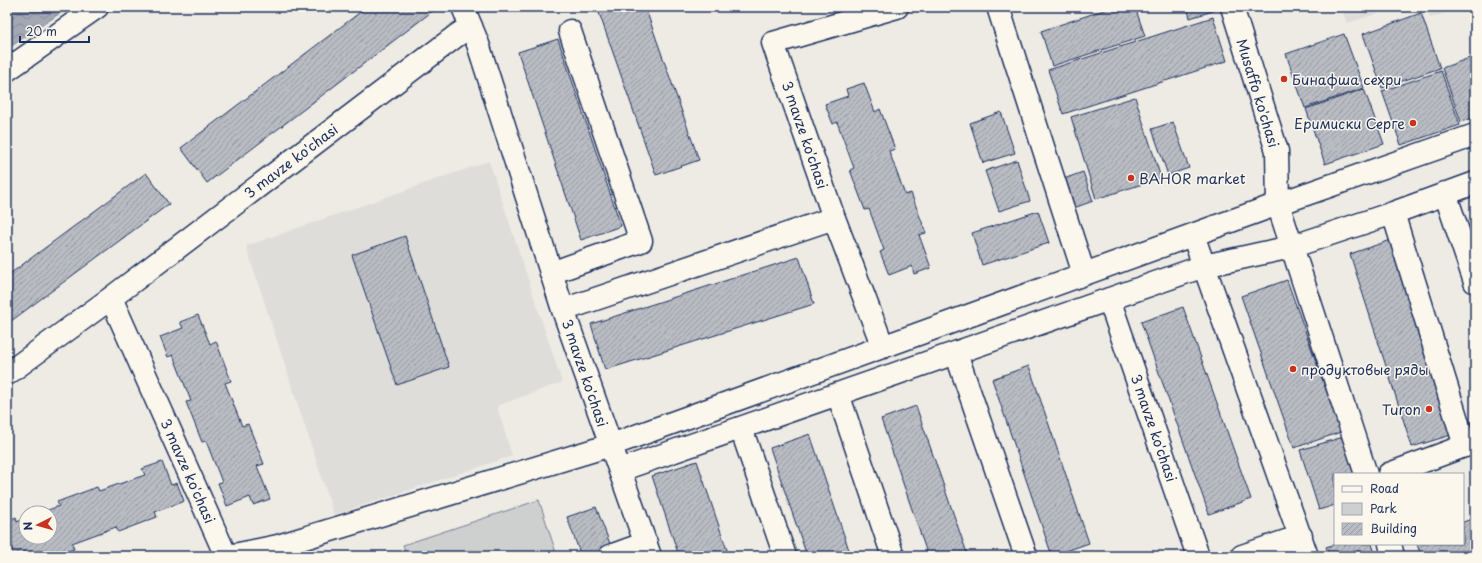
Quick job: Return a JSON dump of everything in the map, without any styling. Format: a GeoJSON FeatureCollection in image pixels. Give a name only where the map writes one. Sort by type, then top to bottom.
{"type":"FeatureCollection","features":[{"type":"Feature","properties":{"kind":"street"},"geometry":{"type":"LineString","coordinates":[[7,70],[97,7]]}},
{"type":"Feature","properties":{"kind":"street","name":"3 mavze ko'chasi"},"geometry":{"type":"LineString","coordinates":[[883,347],[834,218],[773,44],[897,7]]}},
{"type":"Feature","properties":{"kind":"street"},"geometry":{"type":"LineString","coordinates":[[998,7],[1084,274]]}},
{"type":"Feature","properties":{"kind":"street","name":"Musaffo ko'chasi"},"geometry":{"type":"LineString","coordinates":[[1232,7],[1277,151],[1278,204],[1366,473]]}},
{"type":"Feature","properties":{"kind":"street","name":"3 mavze ko'chasi"},"geometry":{"type":"LineString","coordinates":[[467,16],[564,310],[648,550]]}},
{"type":"Feature","properties":{"kind":"street","name":"3 mavze ko'chasi"},"geometry":{"type":"LineString","coordinates":[[7,374],[111,298],[456,36],[467,16]]}},
{"type":"Feature","properties":{"kind":"street"},"geometry":{"type":"LineString","coordinates":[[552,273],[641,241],[570,31]]}},
{"type":"Feature","properties":{"kind":"street"},"geometry":{"type":"LineString","coordinates":[[228,556],[280,551],[611,445],[1278,204],[1475,135]]}},
{"type":"Feature","properties":{"kind":"street"},"geometry":{"type":"LineString","coordinates":[[620,470],[1204,266],[1291,247],[1475,183]]}},
{"type":"Feature","properties":{"kind":"street"},"geometry":{"type":"LineString","coordinates":[[1444,193],[1475,282]]}},
{"type":"Feature","properties":{"kind":"street"},"geometry":{"type":"LineString","coordinates":[[1392,213],[1470,444],[1392,473]]}},
{"type":"Feature","properties":{"kind":"street"},"geometry":{"type":"LineString","coordinates":[[564,310],[834,218]]}},
{"type":"Feature","properties":{"kind":"street"},"geometry":{"type":"LineString","coordinates":[[1193,235],[1307,556]]}},
{"type":"Feature","properties":{"kind":"street","name":"3 mavze ko'chasi"},"geometry":{"type":"LineString","coordinates":[[111,298],[228,556]]}},
{"type":"Feature","properties":{"kind":"street","name":"3 mavze ko'chasi"},"geometry":{"type":"LineString","coordinates":[[1109,299],[1198,556]]}},
{"type":"Feature","properties":{"kind":"street"},"geometry":{"type":"LineString","coordinates":[[956,353],[1026,556]]}},
{"type":"Feature","properties":{"kind":"street"},"geometry":{"type":"LineString","coordinates":[[838,394],[893,556]]}},
{"type":"Feature","properties":{"kind":"street"},"geometry":{"type":"LineString","coordinates":[[741,428],[785,556]]}},
{"type":"Feature","properties":{"kind":"street"},"geometry":{"type":"LineString","coordinates":[[1242,556],[1301,536]]}},
{"type":"Feature","properties":{"kind":"street"},"geometry":{"type":"LineString","coordinates":[[1390,545],[1394,556]]}},
{"type":"Feature","properties":{"kind":"street"},"geometry":{"type":"LineString","coordinates":[[610,556],[648,550]]}},
{"type":"Feature","properties":{"kind":"shaded area"},"geometry":{"type":"Polygon","coordinates":[[[1341,7],[1399,7],[1347,23],[1341,7]]]}},
{"type":"Feature","properties":{"kind":"shaded area"},"geometry":{"type":"Polygon","coordinates":[[[1425,7],[1461,7],[1431,18],[1425,7]]]}},
{"type":"Feature","properties":{"kind":"shaded area"},"geometry":{"type":"Polygon","coordinates":[[[489,161],[562,382],[497,406],[512,456],[334,515],[246,246],[489,161]]]}},
{"type":"Feature","properties":{"kind":"green space"},"geometry":{"type":"Polygon","coordinates":[[[539,500],[557,556],[407,556],[403,545],[539,500]]]}},
{"type":"Feature","properties":{"kind":"water"},"geometry":{"type":"Polygon","coordinates":[[[7,7],[69,7],[7,49],[7,7]]]}},
{"type":"Feature","properties":{"kind":"building"},"geometry":{"type":"Polygon","coordinates":[[[367,7],[438,7],[207,183],[181,148],[367,7]]]}},
{"type":"Feature","properties":{"kind":"building"},"geometry":{"type":"Polygon","coordinates":[[[597,7],[645,7],[699,160],[656,175],[597,7]]]}},
{"type":"Feature","properties":{"kind":"building"},"geometry":{"type":"Polygon","coordinates":[[[1113,7],[1135,7],[1145,36],[1052,66],[1041,31],[1113,7]]]}},
{"type":"Feature","properties":{"kind":"building"},"geometry":{"type":"Polygon","coordinates":[[[1187,7],[1212,7],[1213,11],[1190,18],[1187,7]]]}},
{"type":"Feature","properties":{"kind":"building"},"geometry":{"type":"Polygon","coordinates":[[[1421,13],[1440,68],[1382,88],[1363,34],[1421,13]]]}},
{"type":"Feature","properties":{"kind":"building"},"geometry":{"type":"Polygon","coordinates":[[[1213,17],[1227,61],[1063,114],[1048,70],[1213,17]]]}},
{"type":"Feature","properties":{"kind":"building"},"geometry":{"type":"Polygon","coordinates":[[[1344,34],[1364,88],[1305,108],[1286,54],[1344,34]]]}},
{"type":"Feature","properties":{"kind":"building"},"geometry":{"type":"Polygon","coordinates":[[[558,39],[621,226],[581,240],[518,52],[558,39]]]}},
{"type":"Feature","properties":{"kind":"building"},"geometry":{"type":"Polygon","coordinates":[[[1475,56],[1475,117],[1461,122],[1442,68],[1475,56]]]}},
{"type":"Feature","properties":{"kind":"building"},"geometry":{"type":"Polygon","coordinates":[[[1441,71],[1460,125],[1401,145],[1382,91],[1441,71]]]}},
{"type":"Feature","properties":{"kind":"building"},"geometry":{"type":"Polygon","coordinates":[[[864,83],[875,112],[880,109],[895,149],[889,151],[905,195],[911,193],[926,233],[919,235],[931,268],[914,274],[912,266],[889,275],[880,252],[884,250],[869,209],[865,210],[850,170],[854,168],[837,122],[833,124],[825,104],[848,96],[846,89],[864,83]]]}},
{"type":"Feature","properties":{"kind":"building"},"geometry":{"type":"Polygon","coordinates":[[[1364,89],[1384,144],[1325,164],[1306,109],[1364,89]]]}},
{"type":"Feature","properties":{"kind":"building"},"geometry":{"type":"Polygon","coordinates":[[[1135,97],[1161,178],[1096,199],[1071,117],[1135,97]]]}},
{"type":"Feature","properties":{"kind":"building"},"geometry":{"type":"Polygon","coordinates":[[[1001,112],[1015,153],[983,163],[970,123],[1001,112]]]}},
{"type":"Feature","properties":{"kind":"building"},"geometry":{"type":"Polygon","coordinates":[[[1173,122],[1189,168],[1168,175],[1152,129],[1173,122]]]}},
{"type":"Feature","properties":{"kind":"building"},"geometry":{"type":"Polygon","coordinates":[[[1017,160],[1030,201],[999,211],[985,171],[1017,160]]]}},
{"type":"Feature","properties":{"kind":"building"},"geometry":{"type":"Polygon","coordinates":[[[1083,172],[1093,201],[1071,209],[1061,180],[1083,172]]]}},
{"type":"Feature","properties":{"kind":"building"},"geometry":{"type":"Polygon","coordinates":[[[146,173],[169,204],[7,324],[7,276],[146,173]]]}},
{"type":"Feature","properties":{"kind":"building"},"geometry":{"type":"Polygon","coordinates":[[[1038,211],[1049,243],[982,265],[972,233],[1038,211]]]}},
{"type":"Feature","properties":{"kind":"building"},"geometry":{"type":"Polygon","coordinates":[[[405,236],[449,367],[397,385],[352,255],[405,236]]]}},
{"type":"Feature","properties":{"kind":"building"},"geometry":{"type":"Polygon","coordinates":[[[1391,240],[1454,434],[1412,447],[1350,254],[1391,240]]]}},
{"type":"Feature","properties":{"kind":"building"},"geometry":{"type":"Polygon","coordinates":[[[799,257],[814,304],[605,370],[591,324],[799,257]]]}},
{"type":"Feature","properties":{"kind":"building"},"geometry":{"type":"Polygon","coordinates":[[[1287,280],[1341,432],[1294,448],[1241,296],[1287,280]]]}},
{"type":"Feature","properties":{"kind":"building"},"geometry":{"type":"Polygon","coordinates":[[[1183,307],[1251,499],[1209,514],[1141,322],[1183,307]]]}},
{"type":"Feature","properties":{"kind":"building"},"geometry":{"type":"Polygon","coordinates":[[[198,315],[210,344],[216,341],[231,381],[225,383],[242,426],[248,424],[264,464],[257,466],[270,499],[253,505],[250,497],[227,506],[218,483],[222,482],[206,441],[202,442],[186,402],[191,401],[173,355],[168,357],[160,337],[183,328],[180,322],[198,315]]]}},
{"type":"Feature","properties":{"kind":"building"},"geometry":{"type":"Polygon","coordinates":[[[1029,366],[1089,543],[1052,556],[992,379],[1029,366]]]}},
{"type":"Feature","properties":{"kind":"building"},"geometry":{"type":"Polygon","coordinates":[[[916,406],[968,556],[928,556],[881,419],[916,406]]]}},
{"type":"Feature","properties":{"kind":"building"},"geometry":{"type":"Polygon","coordinates":[[[810,434],[851,556],[807,556],[770,448],[810,434]]]}},
{"type":"Feature","properties":{"kind":"building"},"geometry":{"type":"Polygon","coordinates":[[[1343,437],[1355,473],[1334,473],[1334,505],[1319,510],[1300,450],[1343,437]]]}},
{"type":"Feature","properties":{"kind":"building"},"geometry":{"type":"Polygon","coordinates":[[[697,461],[729,556],[679,556],[652,476],[697,461]]]}},
{"type":"Feature","properties":{"kind":"building"},"geometry":{"type":"Polygon","coordinates":[[[162,462],[171,485],[177,483],[184,501],[155,512],[157,517],[118,532],[116,527],[72,543],[74,549],[54,556],[7,556],[7,521],[16,517],[18,522],[18,545],[58,545],[59,506],[57,502],[97,487],[99,491],[145,475],[142,469],[162,462]]]}},
{"type":"Feature","properties":{"kind":"building"},"geometry":{"type":"Polygon","coordinates":[[[596,507],[612,549],[593,556],[581,556],[567,517],[596,507]]]}},
{"type":"Feature","properties":{"kind":"building"},"geometry":{"type":"Polygon","coordinates":[[[1475,518],[1475,556],[1421,556],[1417,545],[1464,545],[1464,522],[1475,518]]]}},
{"type":"Feature","properties":{"kind":"building"},"geometry":{"type":"Polygon","coordinates":[[[1334,544],[1372,545],[1376,556],[1329,556],[1326,547],[1334,544]]]}},
{"type":"Feature","properties":{"kind":"place","name":"Бинафша сехри"},"geometry":{"type":"Point","coordinates":[1284,79]}},
{"type":"Feature","properties":{"kind":"place","name":"Еримиски Серге"},"geometry":{"type":"Point","coordinates":[1413,123]}},
{"type":"Feature","properties":{"kind":"place","name":"BAHOR market"},"geometry":{"type":"Point","coordinates":[1131,178]}},
{"type":"Feature","properties":{"kind":"place","name":"продуктовые ряды"},"geometry":{"type":"Point","coordinates":[1293,369]}},
{"type":"Feature","properties":{"kind":"place","name":"Turon"},"geometry":{"type":"Point","coordinates":[1429,409]}}]}
